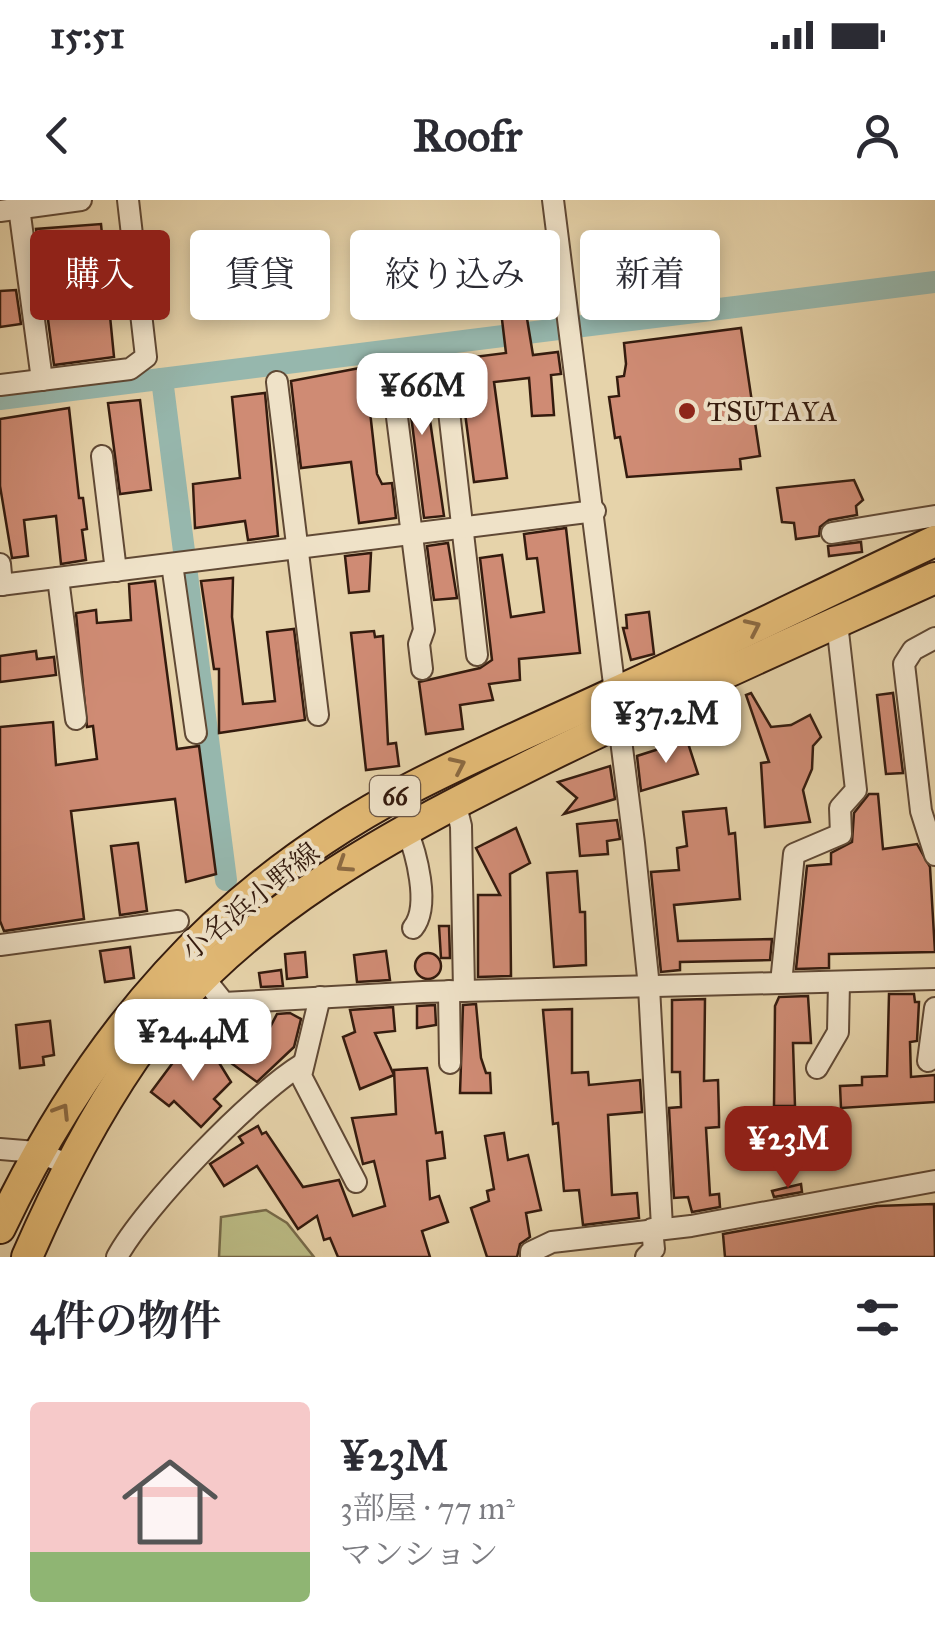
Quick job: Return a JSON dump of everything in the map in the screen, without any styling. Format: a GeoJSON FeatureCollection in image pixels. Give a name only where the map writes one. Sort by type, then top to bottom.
{"type":"FeatureCollection","features":[{"type":"Feature","properties":{"kind":"main road","name":"小名浜小野線"},"geometry":{"type":"LineString","coordinates":[[27,1257],[68,1164],[136,1056],[204,978],[286,904],[406,828],[618,707],[935,540]]}},
{"type":"Feature","properties":{"kind":"main road","name":"小名浜小野線"},"geometry":{"type":"LineString","coordinates":[[0,1228],[36,1152],[132,1010],[181,954],[275,872],[406,790],[837,622],[935,578]]}},
{"type":"Feature","properties":{"kind":"street"},"geometry":{"type":"LineString","coordinates":[[42,380],[13,206],[81,200]]}},
{"type":"Feature","properties":{"kind":"street"},"geometry":{"type":"LineString","coordinates":[[0,386],[130,368],[146,357],[128,200]]}},
{"type":"Feature","properties":{"kind":"street"},"geometry":{"type":"LineString","coordinates":[[553,200],[595,511],[649,987],[657,1228],[654,1249],[646,1257]]}},
{"type":"Feature","properties":{"kind":"street"},"geometry":{"type":"LineString","coordinates":[[277,382],[318,715]]}},
{"type":"Feature","properties":{"kind":"street"},"geometry":{"type":"LineString","coordinates":[[447,394],[477,654]]}},
{"type":"Feature","properties":{"kind":"street"},"geometry":{"type":"LineString","coordinates":[[397,417],[424,630],[419,644],[422,669]]}},
{"type":"Feature","properties":{"kind":"street"},"geometry":{"type":"LineString","coordinates":[[102,456],[116,571]]}},
{"type":"Feature","properties":{"kind":"street"},"geometry":{"type":"LineString","coordinates":[[1,578],[58,578],[595,511]]}},
{"type":"Feature","properties":{"kind":"street"},"geometry":{"type":"LineString","coordinates":[[832,533],[935,516]]}},
{"type":"Feature","properties":{"kind":"street"},"geometry":{"type":"LineString","coordinates":[[172,564],[196,733]]}},
{"type":"Feature","properties":{"kind":"street"},"geometry":{"type":"LineString","coordinates":[[58,578],[76,719]]}},
{"type":"Feature","properties":{"kind":"street"},"geometry":{"type":"LineString","coordinates":[[781,983],[794,854],[841,834],[840,808],[856,790],[837,622]]}},
{"type":"Feature","properties":{"kind":"street"},"geometry":{"type":"LineString","coordinates":[[935,638],[912,650],[904,664],[921,810],[935,855]]}},
{"type":"Feature","properties":{"kind":"street"},"geometry":{"type":"LineString","coordinates":[[450,1063],[461,826],[455,802]]}},
{"type":"Feature","properties":{"kind":"street"},"geometry":{"type":"LineString","coordinates":[[406,828],[414,847],[420,911],[412,928]]}},
{"type":"Feature","properties":{"kind":"street"},"geometry":{"type":"LineString","coordinates":[[0,945],[178,921]]}},
{"type":"Feature","properties":{"kind":"street"},"geometry":{"type":"LineString","coordinates":[[204,978],[224,1003],[456,991],[935,979]]}},
{"type":"Feature","properties":{"kind":"street"},"geometry":{"type":"LineString","coordinates":[[817,1068],[838,1032],[839,982]]}},
{"type":"Feature","properties":{"kind":"street"},"geometry":{"type":"LineString","coordinates":[[320,997],[301,1076],[356,1182]]}},
{"type":"Feature","properties":{"kind":"street"},"geometry":{"type":"LineString","coordinates":[[928,1062],[935,1008]]}},
{"type":"Feature","properties":{"kind":"street"},"geometry":{"type":"LineString","coordinates":[[117,1257],[188,1168],[281,1077],[301,1065]]}},
{"type":"Feature","properties":{"kind":"street"},"geometry":{"type":"LineString","coordinates":[[0,1149],[36,1152],[68,1164]]}},
{"type":"Feature","properties":{"kind":"street"},"geometry":{"type":"LineString","coordinates":[[531,1257],[531,1252],[552,1242],[935,1181]]}},
{"type":"Feature","properties":{"kind":"green space"},"geometry":{"type":"Polygon","coordinates":[[[266,1210],[287,1223],[314,1257],[219,1257],[221,1217],[266,1210]]]}},
{"type":"Feature","properties":{"kind":"building"},"geometry":{"type":"Polygon","coordinates":[[[101,224],[102,230],[36,230],[101,224]]]}},
{"type":"Feature","properties":{"kind":"building"},"geometry":{"type":"Polygon","coordinates":[[[16,290],[21,324],[0,327],[0,291],[16,290]]]}},
{"type":"Feature","properties":{"kind":"building"},"geometry":{"type":"Polygon","coordinates":[[[48,320],[110,320],[114,357],[54,365],[48,320]]]}},
{"type":"Feature","properties":{"kind":"building"},"geometry":{"type":"Polygon","coordinates":[[[502,320],[527,320],[533,355],[558,352],[561,374],[551,375],[554,415],[532,416],[529,378],[494,382],[507,478],[474,482],[458,359],[506,353],[502,320]]]}},
{"type":"Feature","properties":{"kind":"building"},"geometry":{"type":"Polygon","coordinates":[[[741,328],[760,456],[740,459],[741,469],[627,477],[620,437],[615,438],[609,397],[619,396],[617,377],[624,376],[626,364],[624,343],[741,328]]]}},
{"type":"Feature","properties":{"kind":"building"},"geometry":{"type":"Polygon","coordinates":[[[422,366],[444,516],[424,518],[411,415],[401,404],[397,369],[422,366]]]}},
{"type":"Feature","properties":{"kind":"building"},"geometry":{"type":"Polygon","coordinates":[[[365,367],[377,474],[382,484],[392,483],[396,518],[359,523],[351,462],[301,468],[291,381],[365,367]]]}},
{"type":"Feature","properties":{"kind":"building"},"geometry":{"type":"Polygon","coordinates":[[[265,393],[278,536],[248,540],[245,521],[195,528],[193,484],[240,478],[232,397],[265,393]]]}},
{"type":"Feature","properties":{"kind":"building"},"geometry":{"type":"Polygon","coordinates":[[[140,400],[151,490],[120,494],[108,403],[140,400]]]}},
{"type":"Feature","properties":{"kind":"building"},"geometry":{"type":"Polygon","coordinates":[[[69,408],[79,498],[83,498],[87,529],[82,530],[86,560],[61,564],[56,516],[24,520],[28,556],[12,558],[0,486],[0,419],[69,408]]]}},
{"type":"Feature","properties":{"kind":"building"},"geometry":{"type":"Polygon","coordinates":[[[854,480],[863,500],[856,506],[857,515],[829,520],[820,527],[819,536],[796,539],[794,523],[782,522],[777,488],[854,480]]]}},
{"type":"Feature","properties":{"kind":"building"},"geometry":{"type":"Polygon","coordinates":[[[566,528],[580,653],[519,659],[520,680],[489,684],[493,700],[460,705],[463,729],[426,734],[419,682],[480,668],[492,660],[480,558],[502,555],[511,617],[544,612],[537,558],[527,559],[524,534],[566,528]]]}},
{"type":"Feature","properties":{"kind":"building"},"geometry":{"type":"Polygon","coordinates":[[[861,542],[862,552],[829,556],[828,546],[861,542]]]}},
{"type":"Feature","properties":{"kind":"building"},"geometry":{"type":"Polygon","coordinates":[[[448,543],[457,598],[434,600],[427,546],[448,543]]]}},
{"type":"Feature","properties":{"kind":"building"},"geometry":{"type":"Polygon","coordinates":[[[371,553],[369,591],[349,593],[345,556],[371,553]]]}},
{"type":"Feature","properties":{"kind":"building"},"geometry":{"type":"Polygon","coordinates":[[[233,578],[232,617],[243,704],[275,701],[267,632],[294,629],[305,720],[219,733],[219,669],[214,669],[201,581],[233,578]]]}},
{"type":"Feature","properties":{"kind":"building"},"geometry":{"type":"Polygon","coordinates":[[[155,581],[177,749],[199,746],[216,874],[186,882],[175,799],[71,811],[84,919],[4,931],[0,921],[0,727],[53,722],[56,765],[97,759],[93,726],[87,727],[76,613],[96,610],[97,623],[131,620],[129,584],[155,581]]]}},
{"type":"Feature","properties":{"kind":"building"},"geometry":{"type":"Polygon","coordinates":[[[649,612],[654,654],[631,660],[623,628],[627,628],[626,615],[649,612]]]}},
{"type":"Feature","properties":{"kind":"building"},"geometry":{"type":"Polygon","coordinates":[[[374,631],[375,637],[383,636],[388,744],[396,743],[399,766],[366,770],[351,633],[374,631]]]}},
{"type":"Feature","properties":{"kind":"building"},"geometry":{"type":"Polygon","coordinates":[[[36,651],[37,659],[54,657],[56,675],[0,682],[0,656],[36,651]]]}},
{"type":"Feature","properties":{"kind":"building"},"geometry":{"type":"Polygon","coordinates":[[[751,693],[771,727],[791,725],[810,715],[821,737],[813,746],[812,769],[803,790],[810,822],[765,827],[761,763],[769,762],[746,695],[751,693]]]}},
{"type":"Feature","properties":{"kind":"building"},"geometry":{"type":"Polygon","coordinates":[[[893,693],[903,773],[886,774],[877,695],[893,693]]]}},
{"type":"Feature","properties":{"kind":"building"},"geometry":{"type":"Polygon","coordinates":[[[687,740],[698,774],[641,791],[637,756],[687,740]]]}},
{"type":"Feature","properties":{"kind":"building"},"geometry":{"type":"Polygon","coordinates":[[[610,766],[615,799],[564,814],[577,798],[558,782],[610,766]]]}},
{"type":"Feature","properties":{"kind":"building"},"geometry":{"type":"Polygon","coordinates":[[[869,794],[878,794],[883,849],[917,844],[930,867],[935,952],[829,954],[829,968],[796,969],[807,866],[831,864],[831,853],[852,842],[854,813],[869,794]]]}},
{"type":"Feature","properties":{"kind":"building"},"geometry":{"type":"Polygon","coordinates":[[[726,808],[729,834],[735,833],[740,899],[674,905],[678,941],[772,939],[770,960],[680,962],[680,970],[661,972],[651,872],[679,870],[677,848],[687,846],[683,812],[726,808]]]}},
{"type":"Feature","properties":{"kind":"building"},"geometry":{"type":"Polygon","coordinates":[[[617,820],[620,839],[607,841],[608,854],[580,856],[577,824],[617,820]]]}},
{"type":"Feature","properties":{"kind":"building"},"geometry":{"type":"Polygon","coordinates":[[[516,828],[530,863],[510,874],[511,976],[478,977],[478,895],[500,895],[476,848],[516,828]]]}},
{"type":"Feature","properties":{"kind":"building"},"geometry":{"type":"Polygon","coordinates":[[[138,843],[147,911],[120,915],[111,846],[138,843]]]}},
{"type":"Feature","properties":{"kind":"building"},"geometry":{"type":"Polygon","coordinates":[[[577,871],[580,912],[585,912],[586,965],[554,967],[547,873],[577,871]]]}},
{"type":"Feature","properties":{"kind":"building"},"geometry":{"type":"Polygon","coordinates":[[[439,926],[449,926],[450,958],[441,958],[439,926]]]}},
{"type":"Feature","properties":{"kind":"building"},"geometry":{"type":"Polygon","coordinates":[[[130,947],[134,978],[105,982],[100,951],[130,947]]]}},
{"type":"Feature","properties":{"kind":"building"},"geometry":{"type":"Polygon","coordinates":[[[386,951],[390,980],[357,982],[354,955],[386,951]]]}},
{"type":"Feature","properties":{"kind":"building"},"geometry":{"type":"Polygon","coordinates":[[[305,952],[307,977],[287,979],[285,954],[305,952]]]}},
{"type":"Feature","properties":{"kind":"building"},"geometry":{"type":"Polygon","coordinates":[[[428,953],[437,957],[441,966],[437,975],[428,979],[419,975],[415,966],[419,957],[428,953]]]}},
{"type":"Feature","properties":{"kind":"building"},"geometry":{"type":"Polygon","coordinates":[[[281,970],[283,986],[261,987],[259,973],[281,970]]]}},
{"type":"Feature","properties":{"kind":"building"},"geometry":{"type":"Polygon","coordinates":[[[889,994],[914,994],[915,1002],[919,1002],[917,1041],[910,1042],[911,1077],[935,1075],[935,1102],[841,1108],[840,1086],[862,1085],[862,1077],[887,1076],[889,994]]]}},
{"type":"Feature","properties":{"kind":"building"},"geometry":{"type":"Polygon","coordinates":[[[808,996],[811,1043],[793,1043],[795,1106],[774,1106],[775,1006],[779,997],[808,996]]]}},
{"type":"Feature","properties":{"kind":"building"},"geometry":{"type":"Polygon","coordinates":[[[705,999],[704,1081],[718,1080],[719,1117],[719,1127],[706,1128],[710,1195],[719,1194],[720,1207],[692,1212],[688,1197],[674,1198],[669,1108],[681,1107],[680,1072],[672,1072],[672,1000],[705,999]]]}},
{"type":"Feature","properties":{"kind":"building"},"geometry":{"type":"Polygon","coordinates":[[[476,1004],[481,1058],[486,1073],[490,1073],[491,1093],[460,1093],[463,1005],[476,1004]]]}},
{"type":"Feature","properties":{"kind":"building"},"geometry":{"type":"Polygon","coordinates":[[[435,1005],[436,1025],[417,1028],[417,1006],[435,1005]]]}},
{"type":"Feature","properties":{"kind":"building"},"geometry":{"type":"Polygon","coordinates":[[[393,1007],[395,1031],[375,1033],[394,1075],[360,1089],[343,1037],[355,1032],[350,1010],[393,1007]]]}},
{"type":"Feature","properties":{"kind":"building"},"geometry":{"type":"Polygon","coordinates":[[[572,1009],[572,1073],[588,1072],[589,1085],[640,1080],[642,1112],[608,1115],[612,1195],[637,1193],[639,1218],[583,1225],[579,1190],[564,1191],[558,1123],[553,1124],[543,1010],[572,1009]]]}},
{"type":"Feature","properties":{"kind":"building"},"geometry":{"type":"Polygon","coordinates":[[[290,1013],[301,1019],[294,1047],[257,1082],[216,1052],[241,1018],[266,1035],[277,1014],[290,1013]]]}},
{"type":"Feature","properties":{"kind":"building"},"geometry":{"type":"Polygon","coordinates":[[[50,1021],[54,1055],[43,1057],[44,1065],[20,1068],[16,1025],[50,1021]]]}},
{"type":"Feature","properties":{"kind":"building"},"geometry":{"type":"Polygon","coordinates":[[[189,1041],[218,1061],[231,1082],[214,1099],[221,1106],[201,1127],[174,1101],[169,1106],[151,1092],[189,1041]]]}},
{"type":"Feature","properties":{"kind":"building"},"geometry":{"type":"Polygon","coordinates":[[[427,1068],[436,1133],[442,1132],[445,1158],[427,1161],[430,1199],[439,1196],[448,1222],[422,1231],[430,1257],[338,1257],[330,1238],[324,1240],[317,1216],[298,1229],[257,1166],[224,1186],[210,1164],[243,1143],[239,1137],[258,1126],[303,1187],[339,1180],[353,1216],[385,1206],[374,1161],[363,1164],[352,1118],[396,1114],[394,1070],[427,1068]]]}},
{"type":"Feature","properties":{"kind":"building"},"geometry":{"type":"Polygon","coordinates":[[[833,1115],[836,1149],[816,1150],[814,1117],[833,1115]]]}},
{"type":"Feature","properties":{"kind":"building"},"geometry":{"type":"Polygon","coordinates":[[[504,1133],[508,1160],[528,1155],[541,1210],[526,1213],[530,1237],[520,1244],[517,1257],[487,1257],[471,1208],[489,1201],[487,1191],[494,1189],[485,1136],[504,1133]]]}},
{"type":"Feature","properties":{"kind":"building"},"geometry":{"type":"Polygon","coordinates":[[[801,1184],[802,1192],[774,1197],[772,1191],[801,1184]]]}},
{"type":"Feature","properties":{"kind":"building"},"geometry":{"type":"Polygon","coordinates":[[[934,1204],[935,1257],[725,1257],[723,1234],[877,1206],[934,1204]]]}},
{"type":"Feature","properties":{"kind":"waterway"},"geometry":{"type":"LineString","coordinates":[[0,399],[935,282]]}},
{"type":"Feature","properties":{"kind":"waterway"},"geometry":{"type":"LineString","coordinates":[[162,379],[226,880]]}},
{"type":"Feature","properties":{"kind":"place","name":"TSUTAYA"},"geometry":{"type":"Point","coordinates":[687,411]}}]}
